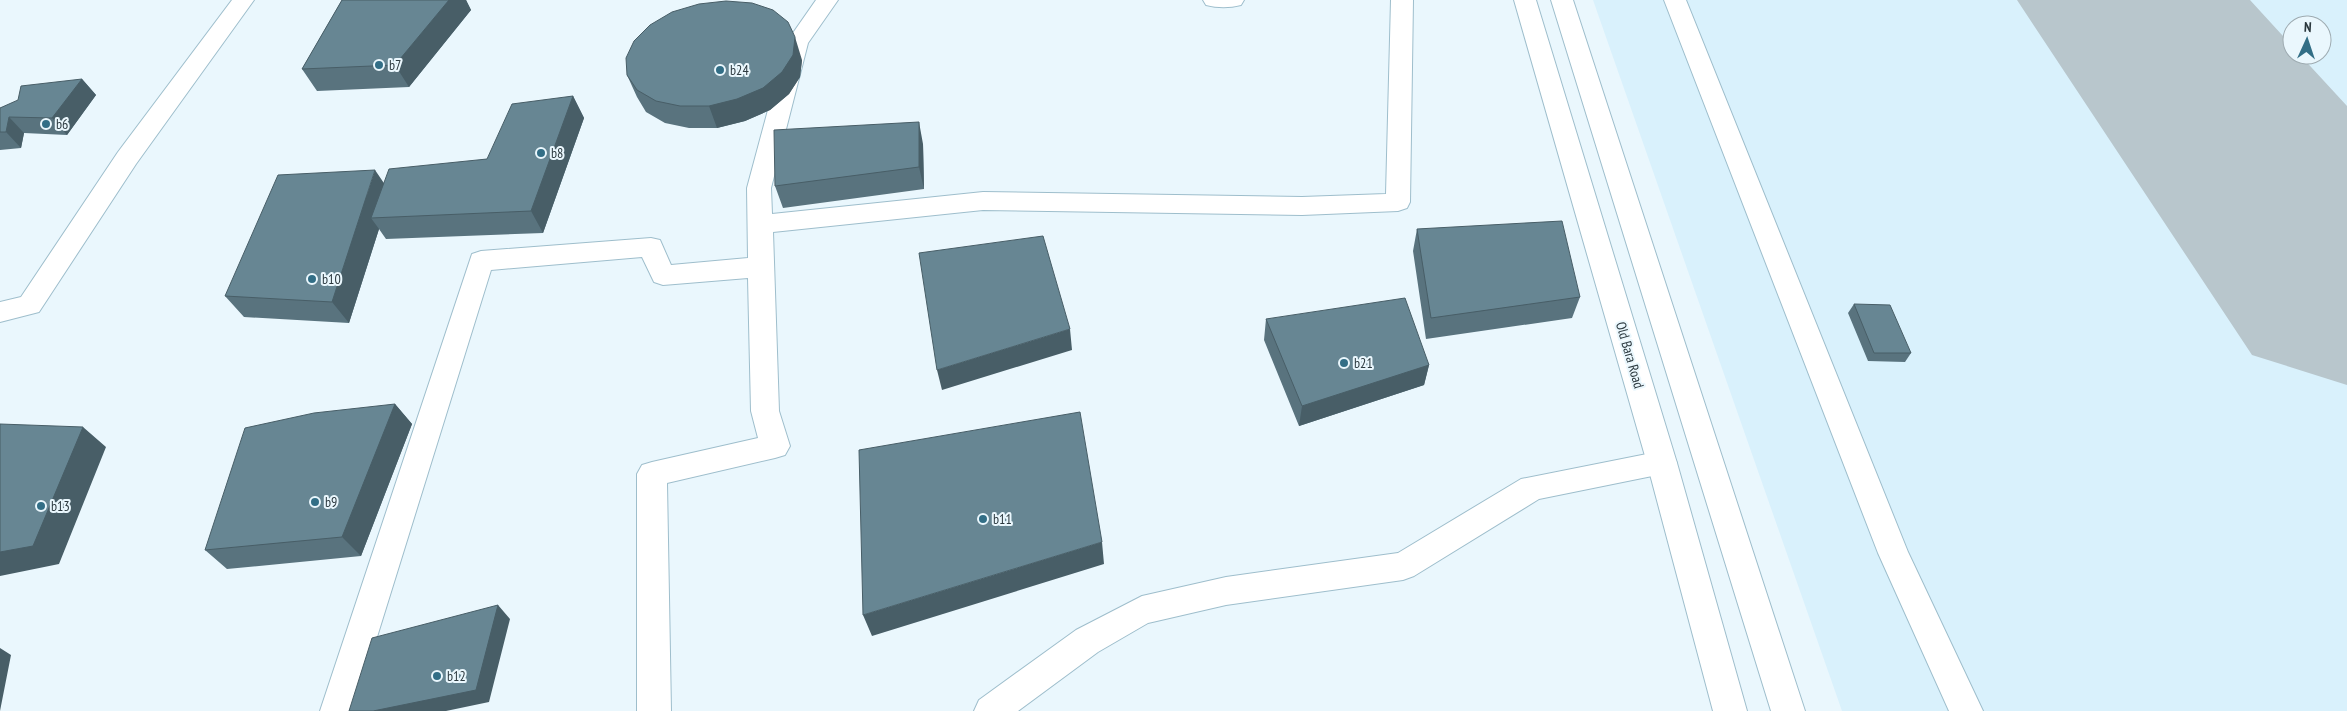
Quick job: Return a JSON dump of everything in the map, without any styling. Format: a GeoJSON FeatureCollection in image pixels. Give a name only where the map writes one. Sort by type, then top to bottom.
{"type":"FeatureCollection","features":[{"type":"Feature","properties":{"kind":"street"},"geometry":{"type":"LineString","coordinates":[[0,312],[30,305],[127,158],[244,0]]}},
{"type":"Feature","properties":{"kind":"street"},"geometry":{"type":"LineString","coordinates":[[654,711],[652,474],[775,446],[765,411],[759,188],[797,43],[827,0]]}},
{"type":"Feature","properties":{"kind":"street"},"geometry":{"type":"LineString","coordinates":[[1214,0],[1233,0]]}},
{"type":"Feature","properties":{"kind":"street"},"geometry":{"type":"LineString","coordinates":[[760,224],[983,201],[1302,206],[1398,202],[1402,0]]}},
{"type":"Feature","properties":{"kind":"street","name":"Old Bara Road"},"geometry":{"type":"LineString","coordinates":[[1525,0],[1662,463],[1730,711]]}},
{"type":"Feature","properties":{"kind":"street"},"geometry":{"type":"LineString","coordinates":[[1562,0],[1788,711]]}},
{"type":"Feature","properties":{"kind":"street"},"geometry":{"type":"LineString","coordinates":[[1675,0],[1893,553],[1966,711]]}},
{"type":"Feature","properties":{"kind":"street"},"geometry":{"type":"LineString","coordinates":[[337,711],[480,261],[651,247],[663,276],[762,267]]}},
{"type":"Feature","properties":{"kind":"street"},"geometry":{"type":"LineString","coordinates":[[991,711],[1087,640],[1142,610],[1226,590],[1402,566],[1532,488],[1662,463]]}},
{"type":"Feature","properties":{"kind":"shaded area"},"geometry":{"type":"Polygon","coordinates":[[[1593,0],[2347,0],[2347,711],[1842,711],[1593,0]]]}},
{"type":"Feature","properties":{"kind":"building"},"geometry":{"type":"Polygon","coordinates":[[[342,0],[449,0],[395,65],[302,69],[342,0]]]}},
{"type":"Feature","properties":{"kind":"building","name":"b24"},"geometry":{"type":"Polygon","coordinates":[[[726,1],[752,3],[773,10],[788,22],[795,37],[793,55],[782,72],[763,88],[737,99],[709,106],[680,106],[656,101],[637,90],[627,75],[626,58],[634,41],[650,25],[672,12],[699,4],[726,1]]]}},
{"type":"Feature","properties":{"kind":"building"},"geometry":{"type":"Polygon","coordinates":[[[82,79],[52,118],[9,117],[6,132],[0,132],[0,108],[18,100],[21,86],[82,79]]]}},
{"type":"Feature","properties":{"kind":"building"},"geometry":{"type":"Polygon","coordinates":[[[573,96],[531,211],[371,218],[389,169],[487,159],[512,104],[573,96]]]}},
{"type":"Feature","properties":{"kind":"building"},"geometry":{"type":"Polygon","coordinates":[[[919,122],[919,167],[775,186],[774,130],[919,122]]]}},
{"type":"Feature","properties":{"kind":"building","name":"b10"},"geometry":{"type":"Polygon","coordinates":[[[375,170],[332,302],[225,296],[278,175],[375,170]]]}},
{"type":"Feature","properties":{"kind":"building"},"geometry":{"type":"Polygon","coordinates":[[[1562,221],[1580,297],[1431,318],[1417,229],[1562,221]]]}},
{"type":"Feature","properties":{"kind":"building"},"geometry":{"type":"Polygon","coordinates":[[[1043,236],[1070,329],[937,370],[919,253],[1043,236]]]}},
{"type":"Feature","properties":{"kind":"building","name":"b21"},"geometry":{"type":"Polygon","coordinates":[[[1405,298],[1429,365],[1302,406],[1266,319],[1405,298]]]}},
{"type":"Feature","properties":{"kind":"building"},"geometry":{"type":"Polygon","coordinates":[[[1854,304],[1890,305],[1911,353],[1874,353],[1854,304]]]}},
{"type":"Feature","properties":{"kind":"building","name":"b9"},"geometry":{"type":"Polygon","coordinates":[[[395,404],[342,537],[205,550],[245,428],[314,413],[395,404]]]}},
{"type":"Feature","properties":{"kind":"building","name":"b11"},"geometry":{"type":"Polygon","coordinates":[[[1080,412],[1102,542],[863,615],[859,450],[1080,412]]]}},
{"type":"Feature","properties":{"kind":"building"},"geometry":{"type":"Polygon","coordinates":[[[0,424],[83,427],[33,546],[0,552],[0,424]]]}},
{"type":"Feature","properties":{"kind":"building","name":"b12"},"geometry":{"type":"Polygon","coordinates":[[[498,605],[476,690],[373,711],[349,711],[372,638],[498,605]]]}},
{"type":"Feature","properties":{"kind":"runway"},"geometry":{"type":"LineString","coordinates":[[2128,0],[2347,283]]}},
{"type":"Feature","properties":{"kind":"place","name":"b7"},"geometry":{"type":"Point","coordinates":[379,65]}},
{"type":"Feature","properties":{"kind":"place","name":"b24"},"geometry":{"type":"Point","coordinates":[720,70]}},
{"type":"Feature","properties":{"kind":"place","name":"b6"},"geometry":{"type":"Point","coordinates":[46,124]}},
{"type":"Feature","properties":{"kind":"place","name":"b8"},"geometry":{"type":"Point","coordinates":[541,153]}},
{"type":"Feature","properties":{"kind":"place","name":"b10"},"geometry":{"type":"Point","coordinates":[312,279]}},
{"type":"Feature","properties":{"kind":"place","name":"b21"},"geometry":{"type":"Point","coordinates":[1344,363]}},
{"type":"Feature","properties":{"kind":"place","name":"b9"},"geometry":{"type":"Point","coordinates":[315,502]}},
{"type":"Feature","properties":{"kind":"place","name":"b13"},"geometry":{"type":"Point","coordinates":[41,506]}},
{"type":"Feature","properties":{"kind":"place","name":"b11"},"geometry":{"type":"Point","coordinates":[983,519]}},
{"type":"Feature","properties":{"kind":"place","name":"b12"},"geometry":{"type":"Point","coordinates":[437,676]}}]}
